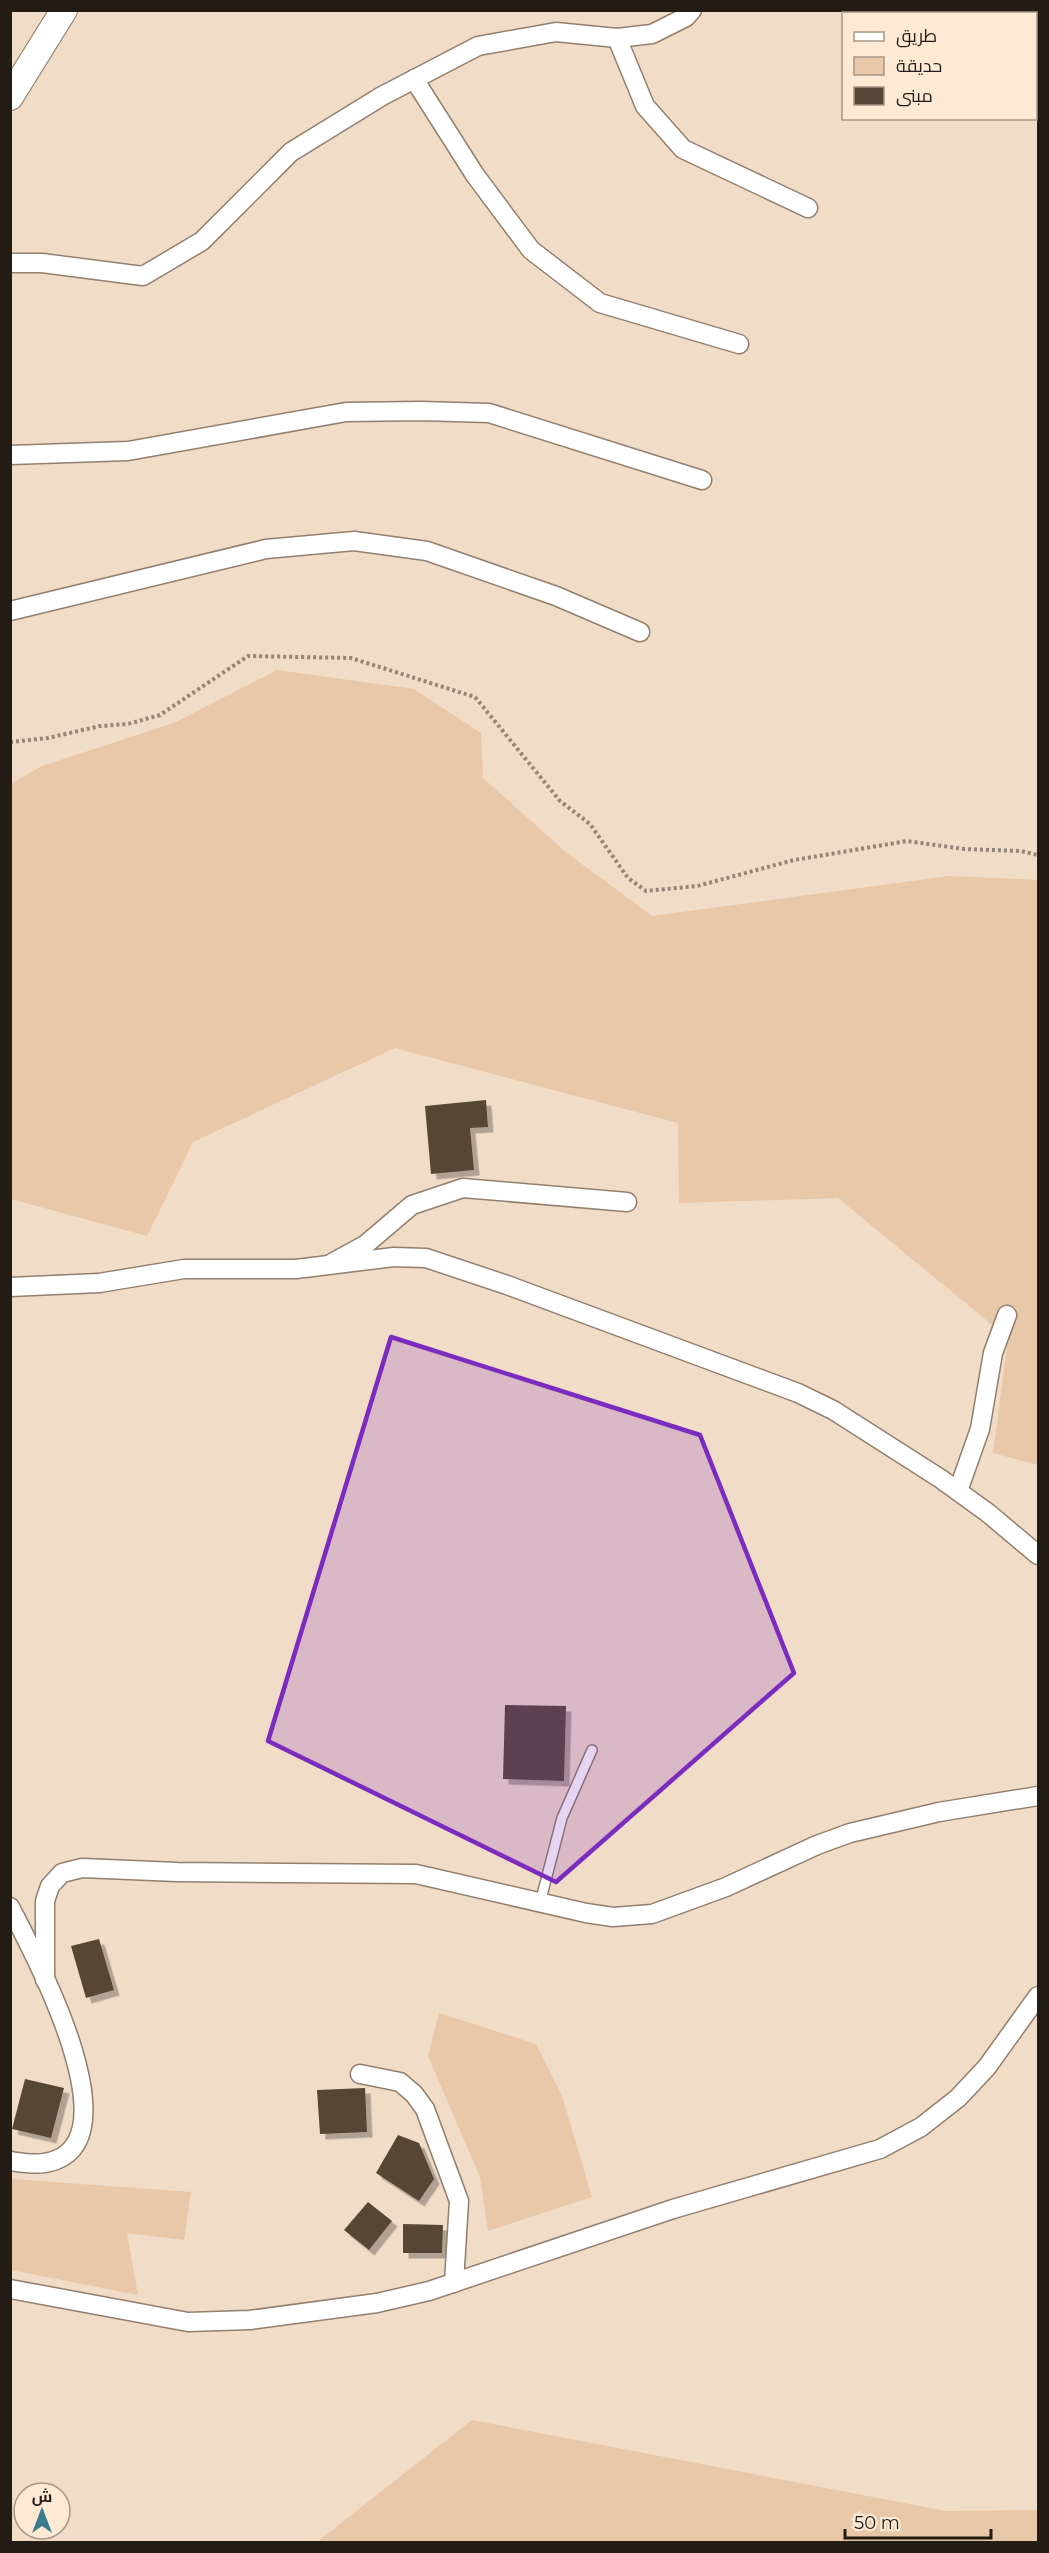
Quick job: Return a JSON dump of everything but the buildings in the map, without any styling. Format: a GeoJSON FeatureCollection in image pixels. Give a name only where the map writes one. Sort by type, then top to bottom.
{"type":"FeatureCollection","features":[{"type":"Feature","properties":{"kind":"main road"},"geometry":{"type":"LineString","coordinates":[[10,97],[64,10]]}},
{"type":"Feature","properties":{"kind":"street"},"geometry":{"type":"LineString","coordinates":[[10,263],[42,263],[143,276],[202,241],[291,152],[414,80],[478,46],[556,32],[616,38],[652,34],[686,17],[692,10]]}},
{"type":"Feature","properties":{"kind":"street"},"geometry":{"type":"LineString","coordinates":[[616,38],[645,106],[683,149],[808,208]]}},
{"type":"Feature","properties":{"kind":"street"},"geometry":{"type":"LineString","coordinates":[[414,80],[475,175],[531,250],[600,303],[739,344]]}},
{"type":"Feature","properties":{"kind":"street"},"geometry":{"type":"LineString","coordinates":[[10,455],[128,451],[346,412],[466,412],[489,413],[702,480]]}},
{"type":"Feature","properties":{"kind":"street"},"geometry":{"type":"LineString","coordinates":[[10,611],[266,549],[354,541],[427,551],[556,596],[640,632]]}},
{"type":"Feature","properties":{"kind":"street"},"geometry":{"type":"LineString","coordinates":[[326,1267],[365,1245],[412,1205],[463,1188],[627,1202]]}},
{"type":"Feature","properties":{"kind":"street"},"geometry":{"type":"LineString","coordinates":[[10,1287],[99,1283],[184,1269],[326,1267],[394,1257],[426,1258],[466,1270],[798,1393],[834,1410],[958,1491],[1038,1555]]}},
{"type":"Feature","properties":{"kind":"street"},"geometry":{"type":"LineString","coordinates":[[958,1491],[980,1429],[993,1353],[1007,1315]]}},
{"type":"Feature","properties":{"kind":"street"},"geometry":{"type":"LineString","coordinates":[[45,1980],[45,1901],[50,1886],[63,1874],[82,1868],[177,1872],[416,1874],[474,1885],[540,1903],[613,1917],[652,1914],[726,1887],[807,1849],[850,1833],[939,1812],[1038,1796]]}},
{"type":"Feature","properties":{"kind":"street"},"geometry":{"type":"LineString","coordinates":[[10,1907],[66,2028],[84,2094],[84,2125],[71,2147],[57,2160],[33,2164],[10,2161]]}},
{"type":"Feature","properties":{"kind":"street"},"geometry":{"type":"LineString","coordinates":[[10,2289],[188,2322],[250,2320],[376,2303],[454,2283],[673,2209],[880,2149],[921,2127],[958,2098],[987,2067],[1038,1996]]}},
{"type":"Feature","properties":{"kind":"street"},"geometry":{"type":"LineString","coordinates":[[360,2074],[400,2082],[414,2094],[425,2109],[459,2201],[454,2283]]}},
{"type":"Feature","properties":{"kind":"lane"},"geometry":{"type":"LineString","coordinates":[[540,1903],[562,1818],[592,1750]]}},
{"type":"Feature","properties":{"kind":"path"},"geometry":{"type":"LineString","coordinates":[[10,742],[48,738],[100,726],[128,724],[160,715],[248,656],[351,658],[475,697],[560,801],[590,824],[628,878],[646,891],[697,886],[794,861],[907,841],[1038,855]]}},
{"type":"Feature","properties":{"kind":"highlighted area"},"geometry":{"type":"Polygon","coordinates":[[[391,1337],[700,1435],[794,1673],[556,1882],[268,1741],[391,1337]]]}},
{"type":"Feature","properties":{"kind":"green space"},"geometry":{"type":"Polygon","coordinates":[[[277,670],[414,689],[481,733],[483,778],[567,853],[652,916],[949,876],[1038,880],[1038,1465],[993,1453],[1008,1338],[838,1198],[679,1203],[678,1123],[395,1048],[193,1142],[147,1236],[11,1199],[10,784],[42,766],[174,723],[277,670]]]}},
{"type":"Feature","properties":{"kind":"green space"},"geometry":{"type":"Polygon","coordinates":[[[439,2013],[536,2044],[562,2096],[592,2197],[488,2231],[480,2177],[428,2056],[439,2013]]]}},
{"type":"Feature","properties":{"kind":"green space"},"geometry":{"type":"Polygon","coordinates":[[[11,2179],[191,2192],[184,2240],[127,2233],[138,2295],[11,2270],[11,2179]]]}},
{"type":"Feature","properties":{"kind":"green space"},"geometry":{"type":"Polygon","coordinates":[[[472,2420],[946,2511],[1038,2510],[1038,2542],[317,2542],[472,2420]]]}}]}
